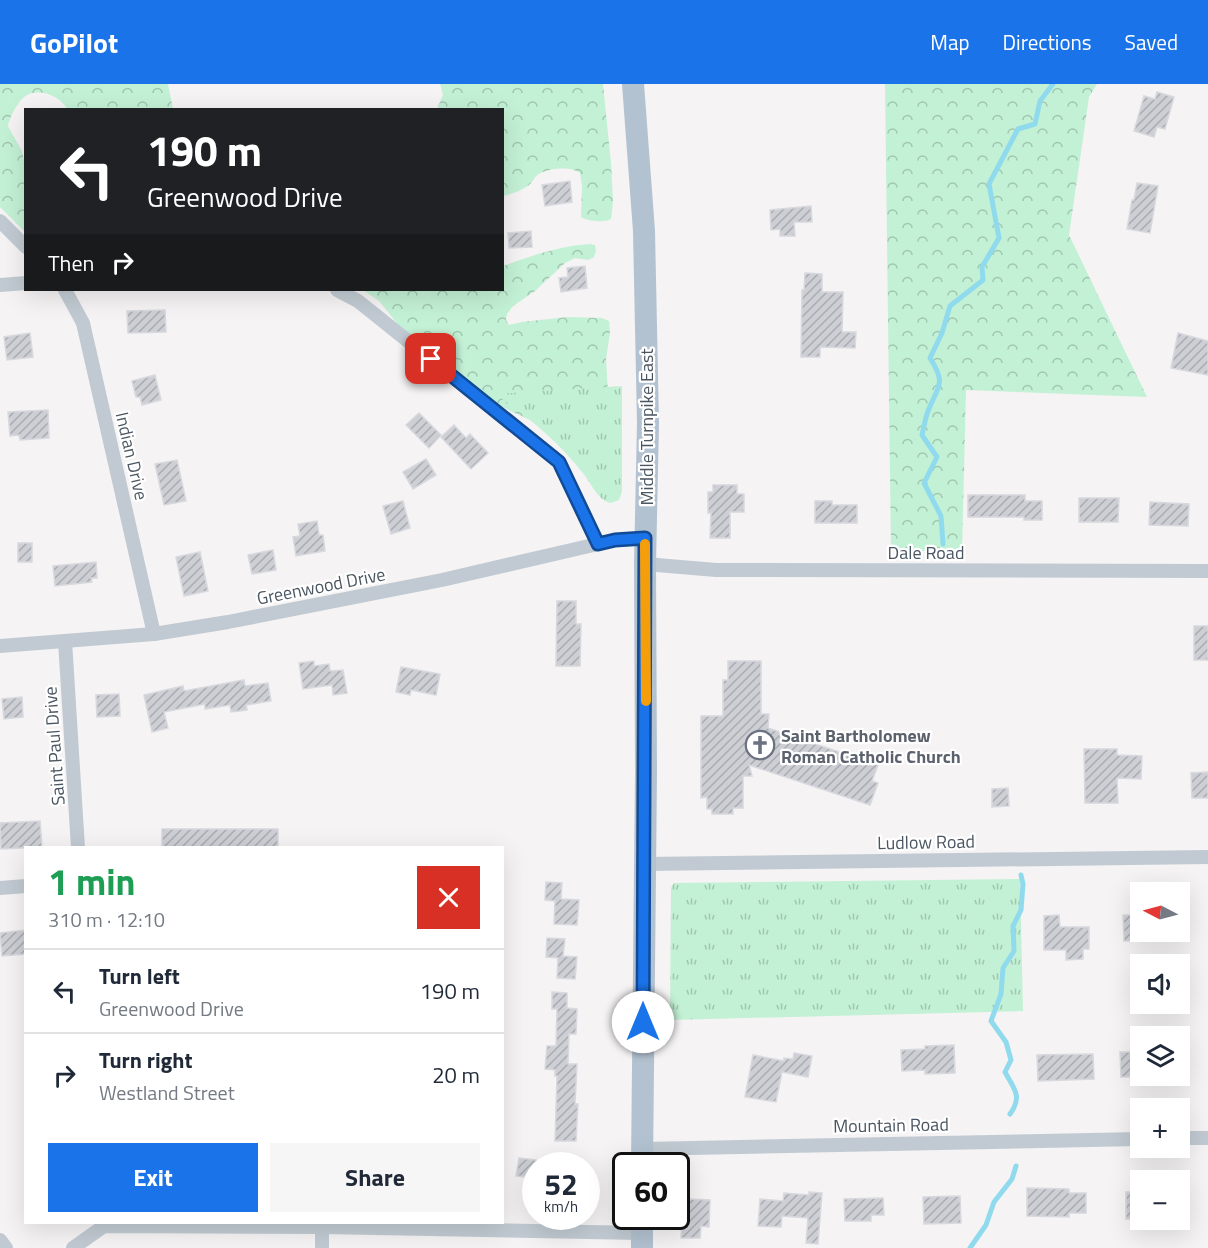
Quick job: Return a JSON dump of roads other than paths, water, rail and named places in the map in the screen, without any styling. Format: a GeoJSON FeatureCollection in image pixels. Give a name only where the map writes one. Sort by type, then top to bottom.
{"type":"FeatureCollection","features":[{"type":"Feature","properties":{"kind":"main road","name":"Middle Turnpike East"},"geometry":{"type":"LineString","coordinates":[[633,84],[644,231],[648,423],[645,538],[642,1152]]}},
{"type":"Feature","properties":{"kind":"street"},"geometry":{"type":"LineString","coordinates":[[0,221],[24,245]]}},
{"type":"Feature","properties":{"kind":"street"},"geometry":{"type":"LineString","coordinates":[[0,285],[24,283]]}},
{"type":"Feature","properties":{"kind":"street","name":"Indian Drive"},"geometry":{"type":"LineString","coordinates":[[66,291],[83,323],[154,634]]}},
{"type":"Feature","properties":{"kind":"street"},"geometry":{"type":"LineString","coordinates":[[339,291],[358,301],[559,462],[598,544]]}},
{"type":"Feature","properties":{"kind":"street","name":"Greenwood Drive"},"geometry":{"type":"LineString","coordinates":[[0,646],[154,634],[310,608],[615,540],[645,538]]}},
{"type":"Feature","properties":{"kind":"street","name":"Dale Road"},"geometry":{"type":"LineString","coordinates":[[645,564],[716,570],[1208,571]]}},
{"type":"Feature","properties":{"kind":"street","name":"Saint Paul Drive"},"geometry":{"type":"LineString","coordinates":[[65,641],[78,846]]}},
{"type":"Feature","properties":{"kind":"street","name":"Ludlow Road"},"geometry":{"type":"LineString","coordinates":[[644,864],[1208,857]]}},
{"type":"Feature","properties":{"kind":"street"},"geometry":{"type":"LineString","coordinates":[[0,888],[24,886]]}},
{"type":"Feature","properties":{"kind":"street"},"geometry":{"type":"LineString","coordinates":[[1190,1138],[1208,1138]]}},
{"type":"Feature","properties":{"kind":"street","name":"Mountain Road"},"geometry":{"type":"LineString","coordinates":[[690,1155],[1130,1139]]}},
{"type":"Feature","properties":{"kind":"street"},"geometry":{"type":"LineString","coordinates":[[73,1248],[104,1224],[642,1232]]}},
{"type":"Feature","properties":{"kind":"street"},"geometry":{"type":"LineString","coordinates":[[322,1227],[322,1248]]}},
{"type":"Feature","properties":{"kind":"street"},"geometry":{"type":"LineString","coordinates":[[0,1240],[6,1248]]}},
{"type":"Feature","properties":{"kind":"waterway"},"geometry":{"type":"LineString","coordinates":[[943,544],[941,516],[924,483],[937,457],[922,435],[927,414],[939,385],[938,374],[930,358],[942,333],[950,306],[983,280],[982,267],[999,238],[989,184],[1018,129],[1035,124],[1040,101],[1053,84]]}},
{"type":"Feature","properties":{"kind":"waterway"},"geometry":{"type":"LineString","coordinates":[[1010,1114],[1017,1097],[1005,1072],[1011,1060],[1006,1042],[991,1021],[1001,994],[1003,968],[1014,951],[1013,926],[1021,910],[1023,884],[1021,875]]}},
{"type":"Feature","properties":{"kind":"waterway"},"geometry":{"type":"LineString","coordinates":[[970,1248],[986,1225],[994,1202],[1012,1179],[1016,1166]]}},
{"type":"Feature","properties":{"kind":"place","name":"Saint Bartholomew Roman Catholic Church"},"geometry":{"type":"Point","coordinates":[760,745]}}]}
